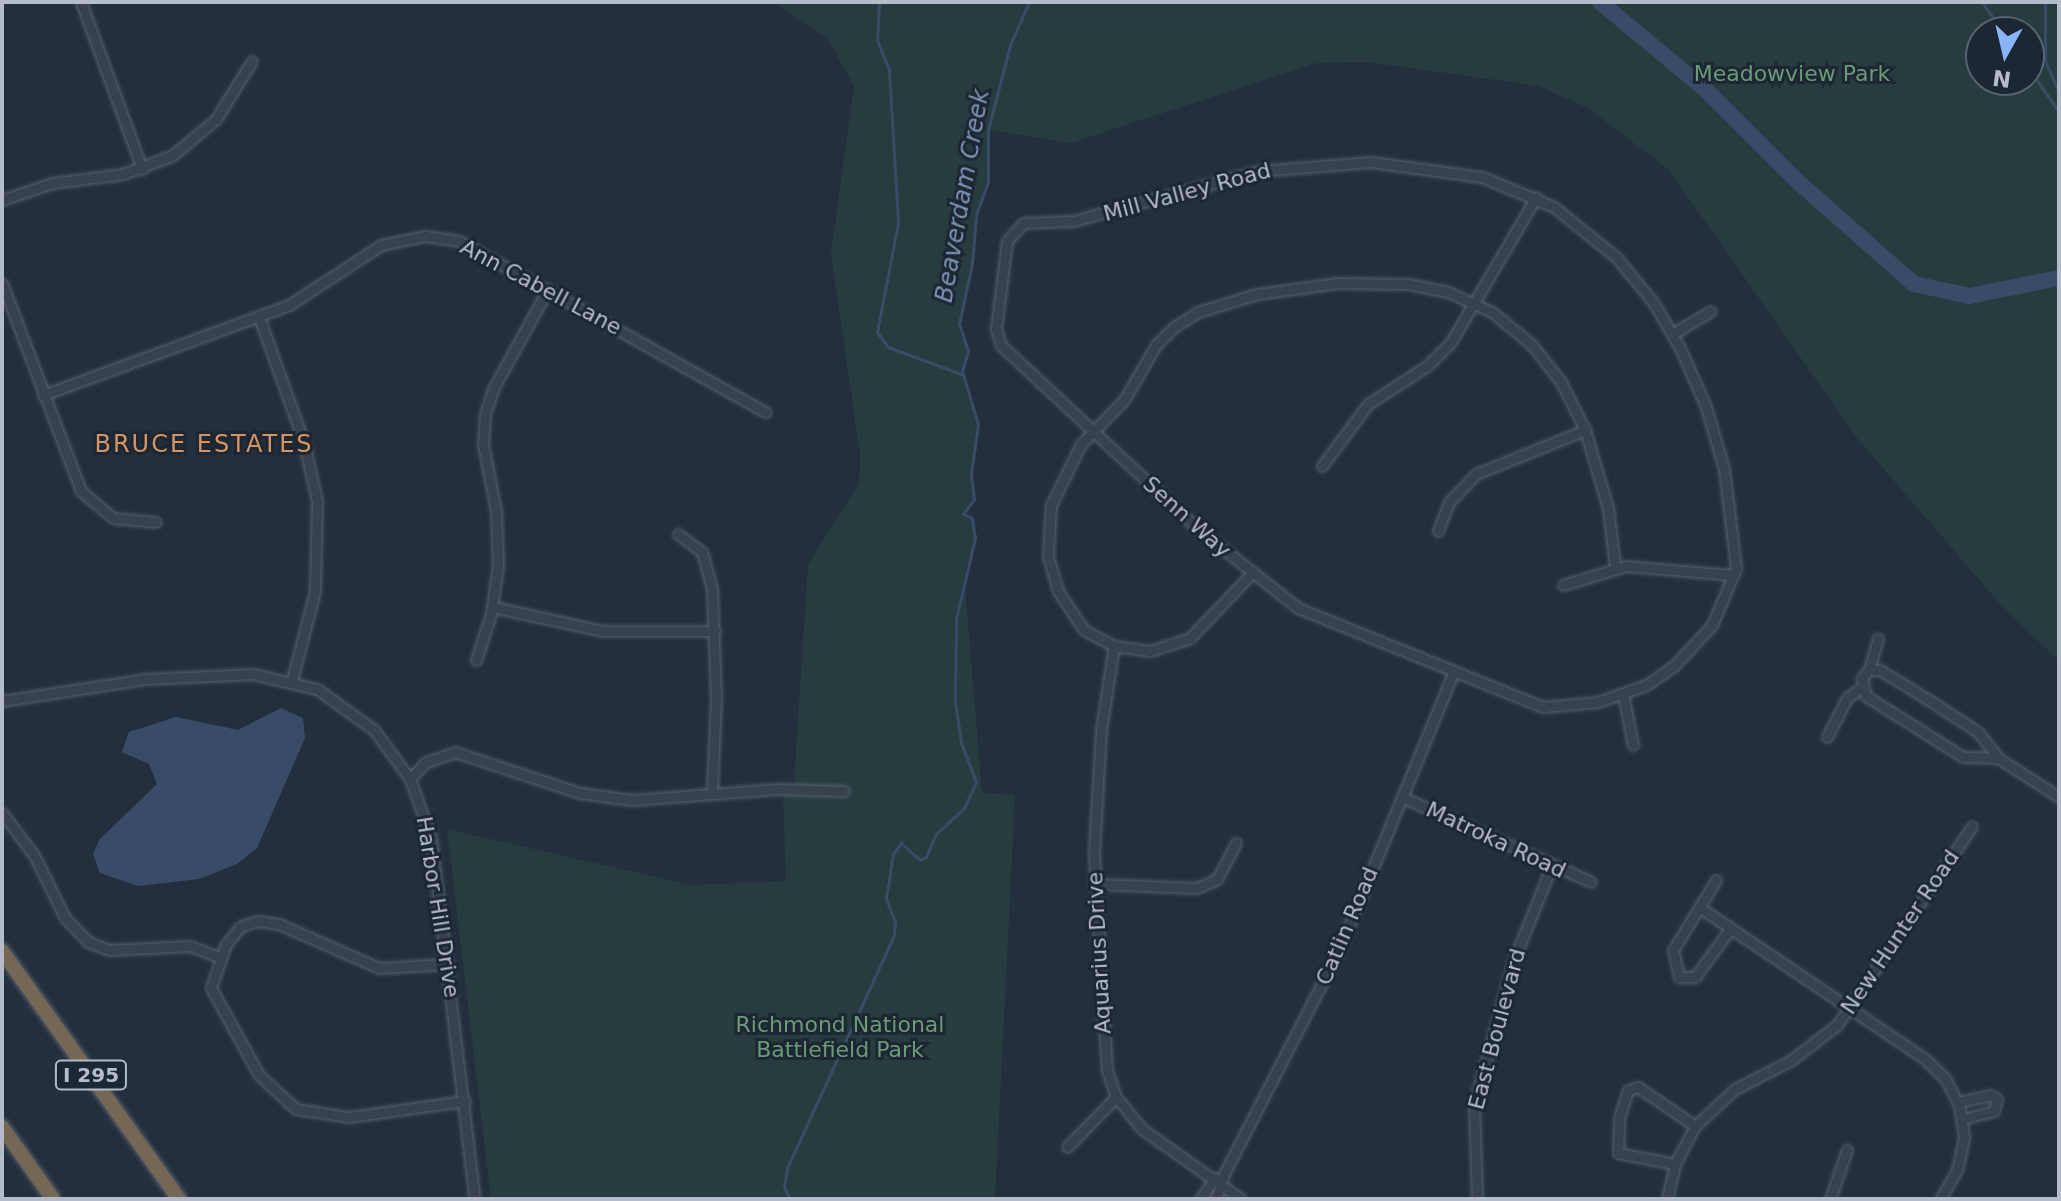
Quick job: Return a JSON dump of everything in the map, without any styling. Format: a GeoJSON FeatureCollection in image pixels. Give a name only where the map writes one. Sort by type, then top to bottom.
{"type":"FeatureCollection","features":[{"type":"Feature","properties":{"kind":"highway","name":"I 295"},"geometry":{"type":"LineString","coordinates":[[2,951],[179,1199]]}},
{"type":"Feature","properties":{"kind":"highway"},"geometry":{"type":"LineString","coordinates":[[2,1127],[53,1199]]}},
{"type":"Feature","properties":{"kind":"street"},"geometry":{"type":"LineString","coordinates":[[81,2],[142,169]]}},
{"type":"Feature","properties":{"kind":"street"},"geometry":{"type":"LineString","coordinates":[[2,200],[52,183],[142,169],[201,135],[229,102],[252,61]]}},
{"type":"Feature","properties":{"kind":"street","name":"Mill Valley Road"},"geometry":{"type":"LineString","coordinates":[[1001,289],[1007,241],[1023,223],[1084,219],[1258,171],[1338,162],[1415,165],[1482,177],[1536,197],[1616,257],[1672,334],[1706,407],[1721,459],[1734,530],[1734,575],[1721,610],[1689,652],[1659,677],[1623,694],[1570,707],[1543,707],[1453,673]]}},
{"type":"Feature","properties":{"kind":"street"},"geometry":{"type":"LineString","coordinates":[[1322,466],[1368,404],[1440,355],[1536,197]]}},
{"type":"Feature","properties":{"kind":"street","name":"Ann Cabell Lane"},"geometry":{"type":"LineString","coordinates":[[43,395],[259,317],[311,293],[367,252],[410,237],[459,241],[765,412]]}},
{"type":"Feature","properties":{"kind":"street"},"geometry":{"type":"LineString","coordinates":[[2,283],[43,395],[87,500],[113,518],[156,522]]}},
{"type":"Feature","properties":{"kind":"street"},"geometry":{"type":"LineString","coordinates":[[1251,574],[1190,638],[1150,651],[1114,646],[1075,621],[1058,591],[1048,555],[1048,525],[1056,489],[1093,432],[1132,389],[1165,334],[1188,317],[1228,302],[1308,285],[1367,283],[1428,287],[1474,303],[1532,345],[1561,382],[1585,430],[1608,508],[1615,567]]}},
{"type":"Feature","properties":{"kind":"street"},"geometry":{"type":"LineString","coordinates":[[476,660],[493,607],[498,538],[483,444],[485,414],[493,389],[548,289]]}},
{"type":"Feature","properties":{"kind":"street","name":"Senn Way"},"geometry":{"type":"LineString","coordinates":[[1001,289],[996,329],[1001,345],[1251,574],[1298,608],[1453,673]]}},
{"type":"Feature","properties":{"kind":"street"},"geometry":{"type":"LineString","coordinates":[[1672,334],[1711,311]]}},
{"type":"Feature","properties":{"kind":"street"},"geometry":{"type":"LineString","coordinates":[[259,317],[304,443],[317,501],[315,591],[292,680]]}},
{"type":"Feature","properties":{"kind":"street"},"geometry":{"type":"LineString","coordinates":[[1438,531],[1449,502],[1476,474],[1585,430]]}},
{"type":"Feature","properties":{"kind":"street"},"geometry":{"type":"LineString","coordinates":[[678,534],[691,539],[704,557],[715,631],[712,794]]}},
{"type":"Feature","properties":{"kind":"street"},"geometry":{"type":"LineString","coordinates":[[1563,585],[1615,567],[1677,566],[1734,575]]}},
{"type":"Feature","properties":{"kind":"street"},"geometry":{"type":"LineString","coordinates":[[493,607],[603,631],[715,631]]}},
{"type":"Feature","properties":{"kind":"street"},"geometry":{"type":"LineString","coordinates":[[1827,737],[1847,698],[1861,688],[1878,638]]}},
{"type":"Feature","properties":{"kind":"street","name":"Aquarius Drive"},"geometry":{"type":"LineString","coordinates":[[1114,646],[1101,730],[1095,884],[1107,1070],[1116,1097],[1142,1129],[1241,1199]]}},
{"type":"Feature","properties":{"kind":"street"},"geometry":{"type":"LineString","coordinates":[[1869,670],[1880,670],[1978,732],[1998,758],[2059,797]]}},
{"type":"Feature","properties":{"kind":"street","name":"Catlin Road"},"geometry":{"type":"LineString","coordinates":[[1216,1199],[1223,1188],[1225,1172],[1310,1012],[1453,673]]}},
{"type":"Feature","properties":{"kind":"street","name":"Harbor Hill Drive"},"geometry":{"type":"LineString","coordinates":[[2,701],[173,677],[253,674],[292,680],[328,694],[360,716],[410,779],[431,838],[475,1199]]}},
{"type":"Feature","properties":{"kind":"street"},"geometry":{"type":"LineString","coordinates":[[1861,688],[1963,757],[1998,758]]}},
{"type":"Feature","properties":{"kind":"street"},"geometry":{"type":"LineString","coordinates":[[1623,694],[1633,745]]}},
{"type":"Feature","properties":{"kind":"street"},"geometry":{"type":"LineString","coordinates":[[410,779],[426,762],[455,752],[606,797],[648,800],[712,794],[844,791]]}},
{"type":"Feature","properties":{"kind":"street","name":"Matroka Road"},"geometry":{"type":"LineString","coordinates":[[1402,797],[1591,882]]}},
{"type":"Feature","properties":{"kind":"street"},"geometry":{"type":"LineString","coordinates":[[2,813],[34,855],[65,918],[88,942],[109,950],[190,946],[219,957]]}},
{"type":"Feature","properties":{"kind":"street","name":"New Hunter Road"},"geometry":{"type":"LineString","coordinates":[[1667,1199],[1675,1164],[1695,1126],[1735,1089],[1812,1047],[1850,1009],[1972,826]]}},
{"type":"Feature","properties":{"kind":"street"},"geometry":{"type":"LineString","coordinates":[[1095,884],[1197,888],[1217,879],[1236,843]]}},
{"type":"Feature","properties":{"kind":"street","name":"East Boulevard"},"geometry":{"type":"LineString","coordinates":[[1477,1199],[1474,1104],[1513,962],[1552,865]]}},
{"type":"Feature","properties":{"kind":"street"},"geometry":{"type":"LineString","coordinates":[[1716,880],[1673,950],[1679,977],[1695,977],[1730,929]]}},
{"type":"Feature","properties":{"kind":"street"},"geometry":{"type":"LineString","coordinates":[[1699,907],[1936,1068],[1958,1102],[1963,1119],[1962,1154],[1940,1199]]}},
{"type":"Feature","properties":{"kind":"street"},"geometry":{"type":"LineString","coordinates":[[448,964],[379,968],[265,921],[240,927],[219,957],[213,999],[259,1075],[288,1105],[306,1113],[349,1117],[465,1101]]}},
{"type":"Feature","properties":{"kind":"street"},"geometry":{"type":"LineString","coordinates":[[1675,1164],[1618,1153],[1619,1119],[1628,1090],[1638,1087],[1695,1126]]}},
{"type":"Feature","properties":{"kind":"street"},"geometry":{"type":"LineString","coordinates":[[1958,1102],[1990,1095],[1997,1099],[1994,1111],[1963,1119]]}},
{"type":"Feature","properties":{"kind":"street"},"geometry":{"type":"LineString","coordinates":[[1067,1147],[1116,1097]]}},
{"type":"Feature","properties":{"kind":"street"},"geometry":{"type":"LineString","coordinates":[[1830,1199],[1847,1150]]}},
{"type":"Feature","properties":{"kind":"street"},"geometry":{"type":"LineString","coordinates":[[1200,1199],[1212,1180],[1225,1172]]}},
{"type":"Feature","properties":{"kind":"green space","name":"Richmond National Battlefield Park"},"geometry":{"type":"Polygon","coordinates":[[[774,2],[2059,2],[2059,661],[2002,606],[1857,438],[1669,170],[1588,108],[1539,86],[1368,62],[1317,63],[1070,143],[988,130],[988,182],[976,215],[972,264],[959,324],[968,351],[962,371],[978,424],[971,474],[974,499],[963,514],[972,518],[975,538],[964,575],[982,793],[1015,795],[995,1199],[491,1199],[447,829],[691,885],[786,881],[783,794],[794,784],[808,564],[859,484],[860,455],[831,253],[854,86],[828,39],[774,2]]]}},
{"type":"Feature","properties":{"kind":"water"},"geometry":{"type":"Polygon","coordinates":[[[281,708],[303,718],[305,738],[257,848],[237,864],[199,879],[138,886],[100,873],[93,854],[100,839],[157,784],[149,764],[122,752],[129,732],[176,717],[238,730],[281,708]]]}},
{"type":"Feature","properties":{"kind":"waterway"},"geometry":{"type":"LineString","coordinates":[[879,2],[877,40],[889,70],[898,223],[877,332],[888,347],[961,374]]}},
{"type":"Feature","properties":{"kind":"waterway","name":"Beaverdam Creek"},"geometry":{"type":"LineString","coordinates":[[790,1199],[784,1187],[787,1168],[894,935],[895,922],[886,899],[893,854],[901,843],[920,860],[926,857],[936,834],[964,808],[976,782],[961,743],[955,701],[956,619],[975,538],[972,518],[963,514],[974,499],[971,474],[978,424],[962,371],[968,351],[959,324],[972,264],[976,215],[988,182],[988,130],[1010,45],[1029,2]]}},
{"type":"Feature","properties":{"kind":"waterway"},"geometry":{"type":"LineString","coordinates":[[1600,2],[1706,90],[1797,181],[1914,284],[1969,296],[2059,278]]}},
{"type":"Feature","properties":{"kind":"waterway"},"geometry":{"type":"LineString","coordinates":[[1982,2],[1992,16]]}},
{"type":"Feature","properties":{"kind":"waterway"},"geometry":{"type":"LineString","coordinates":[[2045,2],[2045,61],[2059,93]]}},
{"type":"Feature","properties":{"kind":"waterway"},"geometry":{"type":"LineString","coordinates":[[2045,92],[2059,112]]}},
{"type":"Feature","properties":{"kind":"district","name":"BRUCE ESTATES"},"geometry":{"type":"Point","coordinates":[204,445]}},
{"type":"Feature","properties":{"kind":"park label","name":"Meadowview Park"},"geometry":{"type":"Point","coordinates":[1792,74]}}]}
